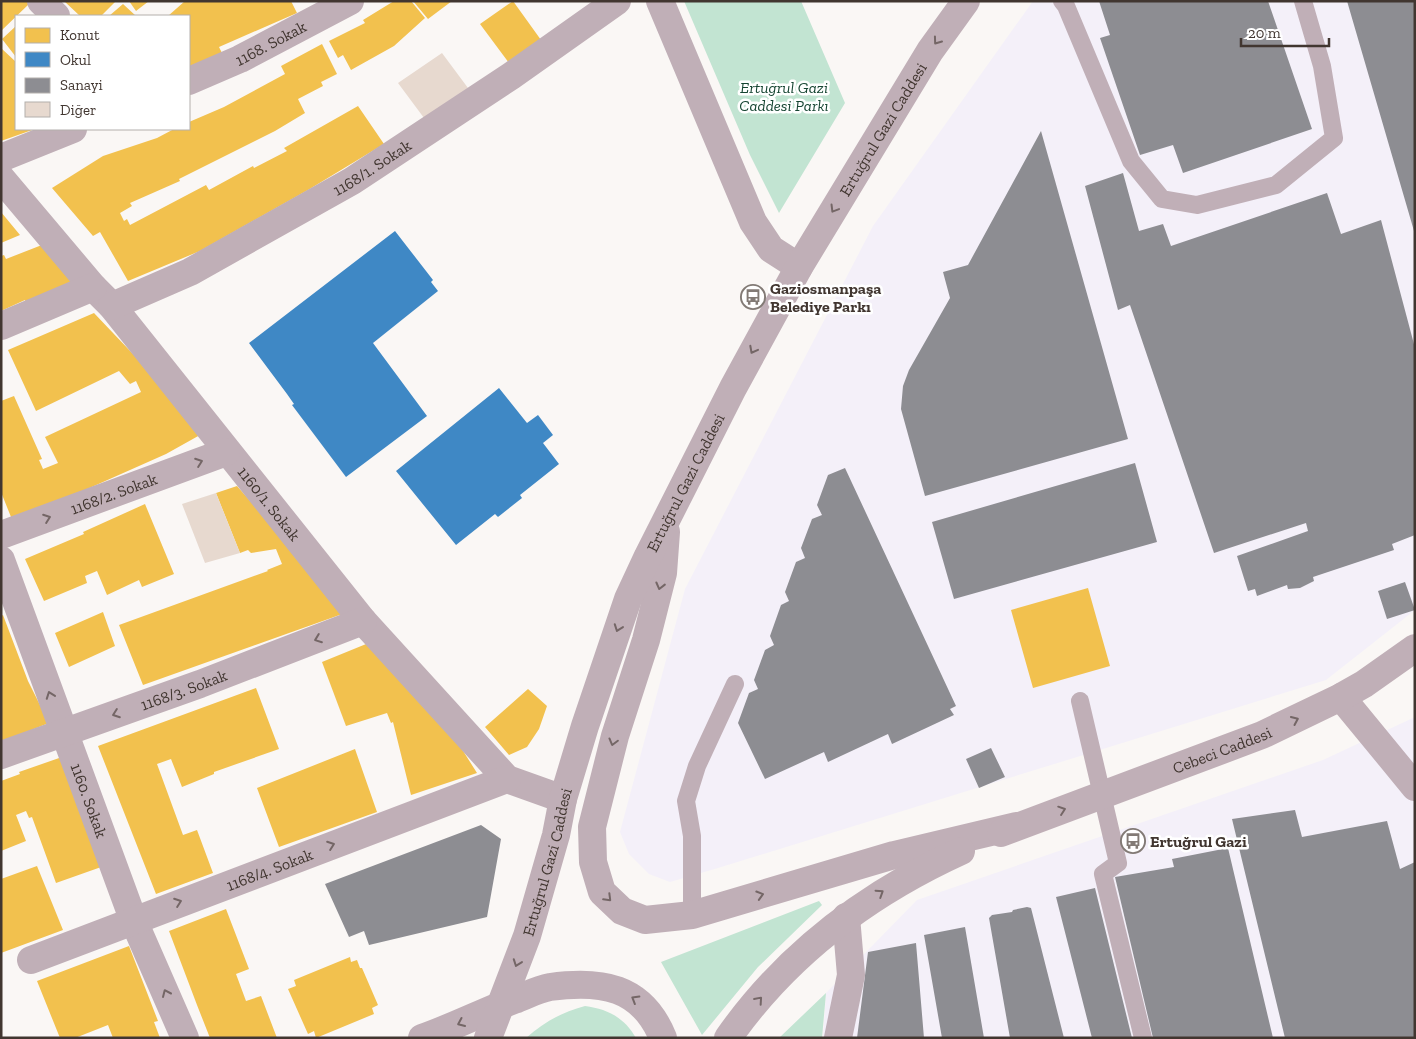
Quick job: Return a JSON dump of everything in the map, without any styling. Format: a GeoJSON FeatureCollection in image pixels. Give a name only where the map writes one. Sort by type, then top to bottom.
{"type":"FeatureCollection","features":[{"type":"Feature","properties":{"kind":"street"},"geometry":{"type":"LineString","coordinates":[[41,1],[55,15]]}},
{"type":"Feature","properties":{"kind":"street","name":"1168. Sokak"},"geometry":{"type":"LineString","coordinates":[[190,81],[240,59],[350,1]]}},
{"type":"Feature","properties":{"kind":"street","name":"1168/1. Sokak"},"geometry":{"type":"LineString","coordinates":[[1,326],[190,272],[352,181],[511,76],[617,1]]}},
{"type":"Feature","properties":{"kind":"street"},"geometry":{"type":"LineString","coordinates":[[660,1],[753,222],[771,249],[798,267]]}},
{"type":"Feature","properties":{"kind":"street","name":"Ertuğrul Gazi Caddesi"},"geometry":{"type":"LineString","coordinates":[[488,1038],[524,945],[556,835],[563,799],[585,726],[628,599],[733,388],[798,267],[930,51],[966,1]]}},
{"type":"Feature","properties":{"kind":"street"},"geometry":{"type":"LineString","coordinates":[[1,158],[71,130]]}},
{"type":"Feature","properties":{"kind":"street","name":"1160/1. Sokak"},"geometry":{"type":"LineString","coordinates":[[1,178],[103,297],[363,621],[507,779],[563,799]]}},
{"type":"Feature","properties":{"kind":"street","name":"1168/2. Sokak"},"geometry":{"type":"LineString","coordinates":[[1,535],[226,452]]}},
{"type":"Feature","properties":{"kind":"street"},"geometry":{"type":"LineString","coordinates":[[668,520],[663,573],[646,640],[615,736],[592,827],[592,862],[602,892],[622,911],[645,920],[692,915],[885,858],[1016,826]]}},
{"type":"Feature","properties":{"kind":"street","name":"1160. Sokak"},"geometry":{"type":"LineString","coordinates":[[1,560],[133,919],[186,1038]]}},
{"type":"Feature","properties":{"kind":"street","name":"1168/3. Sokak"},"geometry":{"type":"LineString","coordinates":[[1,755],[363,621]]}},
{"type":"Feature","properties":{"kind":"street","name":"Cebeci Caddesi"},"geometry":{"type":"LineString","coordinates":[[1016,826],[1218,754],[1304,716],[1341,697],[1415,648]]}},
{"type":"Feature","properties":{"kind":"street"},"geometry":{"type":"LineString","coordinates":[[1341,697],[1415,787]]}},
{"type":"Feature","properties":{"kind":"street","name":"1168/4. Sokak"},"geometry":{"type":"LineString","coordinates":[[30,960],[133,919],[507,779]]}},
{"type":"Feature","properties":{"kind":"street"},"geometry":{"type":"LineString","coordinates":[[728,1038],[758,1000],[800,955],[846,917],[884,890],[936,862],[1016,826]]}},
{"type":"Feature","properties":{"kind":"street"},"geometry":{"type":"LineString","coordinates":[[838,1038],[851,975],[846,917]]}},
{"type":"Feature","properties":{"kind":"street"},"geometry":{"type":"LineString","coordinates":[[422,1038],[548,987],[587,986],[614,988],[640,1001],[651,1013],[663,1038]]}},
{"type":"Feature","properties":{"kind":"lane"},"geometry":{"type":"LineString","coordinates":[[1067,3],[1130,161],[1162,200],[1197,205],[1276,185],[1334,138],[1322,66],[1303,1]]}},
{"type":"Feature","properties":{"kind":"lane"},"geometry":{"type":"LineString","coordinates":[[692,915],[692,836],[686,801],[697,766],[736,684]]}},
{"type":"Feature","properties":{"kind":"lane"},"geometry":{"type":"LineString","coordinates":[[1080,702],[1118,863],[1103,874],[1143,1038]]}},
{"type":"Feature","properties":{"kind":"shaded area"},"geometry":{"type":"Polygon","coordinates":[[[1033,1],[1415,1],[1415,610],[1326,680],[670,882],[649,874],[629,854],[620,832],[685,589],[873,226],[1033,1]]]}},
{"type":"Feature","properties":{"kind":"shaded area"},"geometry":{"type":"Polygon","coordinates":[[[1415,717],[1415,1038],[823,1038],[826,993],[917,900],[1323,760],[1415,717]]]}},
{"type":"Feature","properties":{"kind":"green space","name":"Ertuğrul Gazi Caddesi Parkı"},"geometry":{"type":"Polygon","coordinates":[[[684,1],[801,1],[845,103],[779,213],[750,155],[684,1]]]}},
{"type":"Feature","properties":{"kind":"green space"},"geometry":{"type":"Polygon","coordinates":[[[819,901],[822,905],[758,967],[702,1035],[661,962],[819,901]]]}},
{"type":"Feature","properties":{"kind":"green space"},"geometry":{"type":"Polygon","coordinates":[[[826,993],[822,1038],[779,1038],[826,993]]]}},
{"type":"Feature","properties":{"kind":"green space"},"geometry":{"type":"Polygon","coordinates":[[[585,1006],[601,1009],[614,1015],[626,1025],[636,1038],[526,1038],[554,1018],[585,1006]]]}},
{"type":"Feature","properties":{"kind":"building: Konut"},"geometry":{"type":"Polygon","coordinates":[[[1,1],[26,1],[29,4],[18,15],[15,15],[15,18],[1,31],[1,1]]]}},
{"type":"Feature","properties":{"kind":"building: Konut"},"geometry":{"type":"Polygon","coordinates":[[[64,1],[116,1],[102,15],[79,15],[64,1]]]}},
{"type":"Feature","properties":{"kind":"building: Konut"},"geometry":{"type":"Polygon","coordinates":[[[129,1],[149,1],[136,11],[129,1]]]}},
{"type":"Feature","properties":{"kind":"building: Konut"},"geometry":{"type":"Polygon","coordinates":[[[185,1],[291,1],[297,13],[219,47],[222,53],[190,71],[190,15],[169,15],[185,1]]]}},
{"type":"Feature","properties":{"kind":"building: Konut"},"geometry":{"type":"Polygon","coordinates":[[[394,1],[411,1],[425,18],[394,46],[351,70],[343,55],[338,58],[329,41],[365,23],[363,20],[394,1]]]}},
{"type":"Feature","properties":{"kind":"building: Konut"},"geometry":{"type":"Polygon","coordinates":[[[413,1],[452,1],[428,19],[413,1]]]}},
{"type":"Feature","properties":{"kind":"building: Konut"},"geometry":{"type":"Polygon","coordinates":[[[513,1],[541,40],[509,63],[480,24],[513,1]]]}},
{"type":"Feature","properties":{"kind":"building: Konut"},"geometry":{"type":"Polygon","coordinates":[[[123,4],[135,15],[110,15],[123,4]]]}},
{"type":"Feature","properties":{"kind":"building: Konut"},"geometry":{"type":"Polygon","coordinates":[[[15,27],[15,56],[2,39],[15,27]]]}},
{"type":"Feature","properties":{"kind":"building: Konut"},"geometry":{"type":"Polygon","coordinates":[[[322,44],[337,74],[321,82],[323,86],[298,99],[305,113],[275,131],[179,179],[180,181],[130,203],[132,206],[120,213],[124,221],[127,219],[130,225],[206,185],[209,190],[253,166],[254,168],[287,151],[284,148],[358,106],[384,144],[308,190],[200,251],[128,281],[100,232],[93,236],[52,188],[103,156],[157,138],[172,130],[190,130],[190,122],[224,107],[285,74],[281,66],[322,44]]]}},
{"type":"Feature","properties":{"kind":"building: Konut"},"geometry":{"type":"Polygon","coordinates":[[[1,48],[15,61],[15,130],[32,130],[1,141],[1,48]]]}},
{"type":"Feature","properties":{"kind":"building: Konut"},"geometry":{"type":"Polygon","coordinates":[[[1,212],[20,235],[1,243],[1,212]]]}},
{"type":"Feature","properties":{"kind":"building: Konut"},"geometry":{"type":"Polygon","coordinates":[[[47,243],[78,285],[26,303],[25,300],[1,311],[1,256],[4,255],[6,259],[47,243]]]}},
{"type":"Feature","properties":{"kind":"building: Konut"},"geometry":{"type":"Polygon","coordinates":[[[94,313],[152,374],[200,435],[166,454],[13,522],[1,492],[1,401],[14,396],[42,459],[39,460],[43,469],[58,463],[45,437],[141,392],[136,381],[130,384],[119,371],[36,411],[8,350],[94,313]]]}},
{"type":"Feature","properties":{"kind":"building: Konut"},"geometry":{"type":"Polygon","coordinates":[[[237,486],[348,612],[143,685],[119,625],[268,571],[282,564],[276,549],[251,553],[248,550],[240,553],[216,493],[237,486]]]}},
{"type":"Feature","properties":{"kind":"building: Konut"},"geometry":{"type":"Polygon","coordinates":[[[145,504],[174,574],[142,587],[139,580],[107,595],[97,571],[85,576],[87,583],[44,601],[25,559],[84,534],[83,532],[145,504]]]}},
{"type":"Feature","properties":{"kind":"building: Konut"},"geometry":{"type":"Polygon","coordinates":[[[1088,588],[1110,666],[1033,688],[1011,610],[1088,588]]]}},
{"type":"Feature","properties":{"kind":"building: Konut"},"geometry":{"type":"Polygon","coordinates":[[[103,612],[115,646],[69,667],[55,633],[103,612]]]}},
{"type":"Feature","properties":{"kind":"building: Konut"},"geometry":{"type":"Polygon","coordinates":[[[3,615],[28,681],[49,723],[1,742],[1,616],[3,615]]]}},
{"type":"Feature","properties":{"kind":"building: Konut"},"geometry":{"type":"Polygon","coordinates":[[[371,642],[436,708],[477,773],[411,795],[393,722],[391,723],[387,713],[346,726],[322,662],[371,642]]]}},
{"type":"Feature","properties":{"kind":"building: Konut"},"geometry":{"type":"Polygon","coordinates":[[[256,688],[279,749],[214,772],[214,774],[182,787],[171,759],[157,764],[183,835],[197,830],[213,873],[156,894],[98,746],[256,688]]]}},
{"type":"Feature","properties":{"kind":"building: Konut"},"geometry":{"type":"Polygon","coordinates":[[[528,689],[547,706],[539,729],[527,747],[509,755],[485,727],[528,689]]]}},
{"type":"Feature","properties":{"kind":"building: Konut"},"geometry":{"type":"Polygon","coordinates":[[[355,749],[377,812],[279,847],[257,788],[355,749]]]}},
{"type":"Feature","properties":{"kind":"building: Konut"},"geometry":{"type":"Polygon","coordinates":[[[62,757],[104,866],[56,883],[32,817],[29,818],[26,811],[16,815],[26,841],[1,851],[1,781],[20,774],[19,772],[62,757]]]}},
{"type":"Feature","properties":{"kind":"building: Konut"},"geometry":{"type":"Polygon","coordinates":[[[37,866],[63,930],[1,953],[1,879],[37,866]]]}},
{"type":"Feature","properties":{"kind":"building: Konut"},"geometry":{"type":"Polygon","coordinates":[[[226,909],[249,969],[236,974],[246,1001],[261,996],[277,1038],[210,1038],[169,931],[226,909]]]}},
{"type":"Feature","properties":{"kind":"building: Konut"},"geometry":{"type":"Polygon","coordinates":[[[129,946],[158,1021],[154,1022],[160,1038],[113,1038],[108,1025],[75,1038],[60,1038],[37,981],[129,946]]]}},
{"type":"Feature","properties":{"kind":"building: Konut"},"geometry":{"type":"Polygon","coordinates":[[[350,957],[351,962],[357,960],[360,968],[362,968],[378,1005],[372,1008],[374,1014],[316,1038],[314,1031],[308,1034],[288,989],[296,986],[294,980],[350,957]]]}},
{"type":"Feature","properties":{"kind":"building: Okul"},"geometry":{"type":"Polygon","coordinates":[[[395,231],[433,280],[431,282],[438,291],[373,343],[427,416],[346,477],[292,405],[294,404],[249,343],[395,231]]]}},
{"type":"Feature","properties":{"kind":"building: Okul"},"geometry":{"type":"Polygon","coordinates":[[[499,388],[527,423],[538,415],[553,435],[543,443],[559,464],[520,495],[522,498],[498,517],[495,514],[456,545],[396,471],[499,388]]]}},
{"type":"Feature","properties":{"kind":"building: Sanayi"},"geometry":{"type":"Polygon","coordinates":[[[1099,1],[1268,1],[1312,129],[1183,173],[1173,145],[1140,155],[1100,38],[1110,35],[1099,1]]]}},
{"type":"Feature","properties":{"kind":"building: Sanayi"},"geometry":{"type":"Polygon","coordinates":[[[1347,1],[1415,1],[1414,231],[1347,1]]]}},
{"type":"Feature","properties":{"kind":"building: Sanayi"},"geometry":{"type":"Polygon","coordinates":[[[1041,131],[1128,439],[925,496],[901,409],[903,386],[909,370],[950,298],[943,272],[968,265],[1041,131]]]}},
{"type":"Feature","properties":{"kind":"building: Sanayi"},"geometry":{"type":"Polygon","coordinates":[[[1123,173],[1139,231],[1163,224],[1171,246],[1327,193],[1341,234],[1381,220],[1415,348],[1415,535],[1392,544],[1394,550],[1313,577],[1314,581],[1300,588],[1288,589],[1287,585],[1257,596],[1255,589],[1248,591],[1237,556],[1308,531],[1306,523],[1214,553],[1130,305],[1118,310],[1085,186],[1123,173]]]}},
{"type":"Feature","properties":{"kind":"building: Sanayi"},"geometry":{"type":"Polygon","coordinates":[[[1135,463],[1157,542],[954,599],[932,522],[1135,463]]]}},
{"type":"Feature","properties":{"kind":"building: Sanayi"},"geometry":{"type":"Polygon","coordinates":[[[845,468],[956,706],[950,709],[954,715],[892,744],[888,734],[828,762],[824,752],[765,779],[738,723],[749,693],[758,689],[754,680],[765,650],[774,645],[770,636],[781,605],[789,601],[785,592],[796,562],[805,558],[801,548],[812,519],[822,515],[817,505],[828,475],[845,468]]]}},
{"type":"Feature","properties":{"kind":"building: Sanayi"},"geometry":{"type":"Polygon","coordinates":[[[1405,582],[1415,610],[1387,619],[1378,591],[1405,582]]]}},
{"type":"Feature","properties":{"kind":"building: Sanayi"},"geometry":{"type":"Polygon","coordinates":[[[991,748],[1005,777],[979,788],[966,759],[991,748]]]}},
{"type":"Feature","properties":{"kind":"building: Sanayi"},"geometry":{"type":"Polygon","coordinates":[[[1295,810],[1302,837],[1387,821],[1400,869],[1415,862],[1415,1038],[1285,1038],[1232,819],[1295,810]]]}},
{"type":"Feature","properties":{"kind":"building: Sanayi"},"geometry":{"type":"Polygon","coordinates":[[[481,825],[501,839],[487,917],[369,945],[364,931],[349,937],[325,884],[481,825]]]}},
{"type":"Feature","properties":{"kind":"building: Sanayi"},"geometry":{"type":"Polygon","coordinates":[[[1228,848],[1273,1038],[1153,1038],[1115,877],[1174,867],[1172,859],[1228,848]]]}},
{"type":"Feature","properties":{"kind":"building: Sanayi"},"geometry":{"type":"Polygon","coordinates":[[[1095,888],[1132,1038],[1092,1038],[1056,897],[1095,888]]]}},
{"type":"Feature","properties":{"kind":"building: Sanayi"},"geometry":{"type":"Polygon","coordinates":[[[1031,908],[1064,1038],[1010,1038],[989,918],[992,915],[1012,912],[1013,910],[1031,908]]]}},
{"type":"Feature","properties":{"kind":"building: Sanayi"},"geometry":{"type":"Polygon","coordinates":[[[965,927],[984,1038],[942,1038],[924,935],[965,927]]]}},
{"type":"Feature","properties":{"kind":"building: Sanayi"},"geometry":{"type":"Polygon","coordinates":[[[916,943],[924,1038],[857,1038],[868,952],[916,943]]]}},
{"type":"Feature","properties":{"kind":"building: Diğer"},"geometry":{"type":"Polygon","coordinates":[[[442,53],[468,88],[424,118],[398,83],[442,53]]]}},
{"type":"Feature","properties":{"kind":"building: Diğer"},"geometry":{"type":"Polygon","coordinates":[[[216,493],[240,553],[205,563],[182,504],[216,493]]]}},
{"type":"Feature","properties":{"kind":"place","name":"Gaziosmanpaşa Belediye Parkı"},"geometry":{"type":"Point","coordinates":[753,297]}},
{"type":"Feature","properties":{"kind":"place","name":"Ertuğrul Gazi"},"geometry":{"type":"Point","coordinates":[1133,841]}}]}
